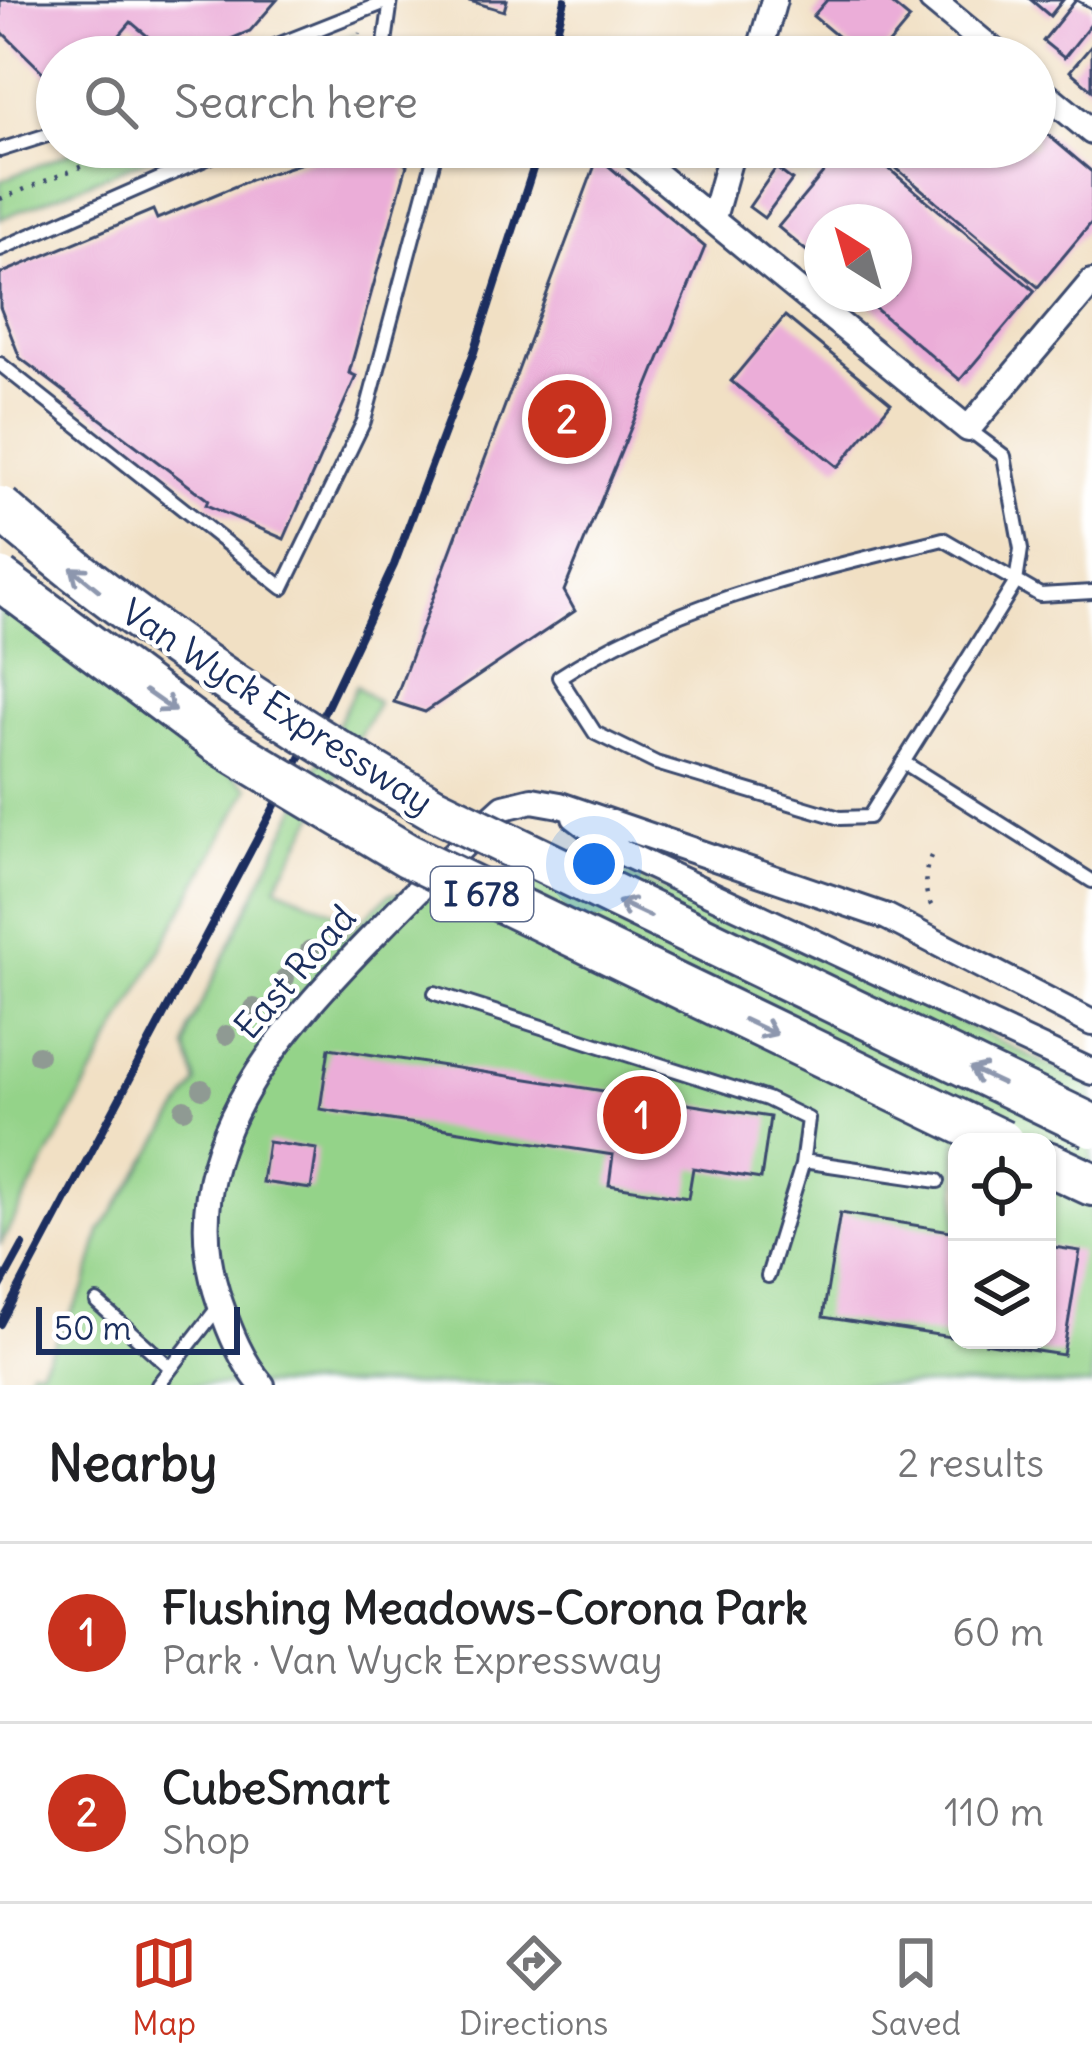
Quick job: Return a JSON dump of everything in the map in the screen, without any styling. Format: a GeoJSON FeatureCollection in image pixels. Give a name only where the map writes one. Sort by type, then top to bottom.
{"type":"FeatureCollection","features":[{"type":"Feature","properties":{"kind":"highway","name":"Van Wyck Expressway"},"geometry":{"type":"LineString","coordinates":[[0,508],[174,646],[332,751],[433,808],[1092,1126]]}},
{"type":"Feature","properties":{"kind":"highway","name":"Van Wyck Expressway"},"geometry":{"type":"LineString","coordinates":[[0,579],[217,740],[407,855],[983,1133]]}},
{"type":"Feature","properties":{"kind":"highway"},"geometry":{"type":"LineString","coordinates":[[1056,1167],[1092,1184]]}},
{"type":"Feature","properties":{"kind":"street"},"geometry":{"type":"LineString","coordinates":[[764,36],[774,0]]}},
{"type":"Feature","properties":{"kind":"street"},"geometry":{"type":"LineString","coordinates":[[932,0],[976,36]]}},
{"type":"Feature","properties":{"kind":"street"},"geometry":{"type":"LineString","coordinates":[[1056,102],[1092,132]]}},
{"type":"Feature","properties":{"kind":"street"},"geometry":{"type":"LineString","coordinates":[[650,168],[968,429],[1081,307],[1092,282]]}},
{"type":"Feature","properties":{"kind":"street"},"geometry":{"type":"LineString","coordinates":[[713,218],[727,168]]}},
{"type":"Feature","properties":{"kind":"street","name":"East Road"},"geometry":{"type":"LineString","coordinates":[[262,1385],[231,1335],[206,1234],[221,1136],[249,1082],[286,1028],[463,843],[504,807],[532,800],[559,805]]}},
{"type":"Feature","properties":{"kind":"street"},"geometry":{"type":"LineString","coordinates":[[559,805],[887,917],[1092,1023]]}},
{"type":"Feature","properties":{"kind":"street"},"geometry":{"type":"LineString","coordinates":[[559,805],[622,853],[1092,1072]]}},
{"type":"Feature","properties":{"kind":"lane"},"geometry":{"type":"LineString","coordinates":[[346,0],[346,16]]}},
{"type":"Feature","properties":{"kind":"lane"},"geometry":{"type":"LineString","coordinates":[[298,36],[391,0],[386,36]]}},
{"type":"Feature","properties":{"kind":"lane"},"geometry":{"type":"LineString","coordinates":[[0,150],[36,139]]}},
{"type":"Feature","properties":{"kind":"lane"},"geometry":{"type":"LineString","coordinates":[[0,249],[184,168]]}},
{"type":"Feature","properties":{"kind":"lane"},"geometry":{"type":"LineString","coordinates":[[0,364],[283,588],[364,421],[431,168]]}},
{"type":"Feature","properties":{"kind":"lane"},"geometry":{"type":"LineString","coordinates":[[968,429],[1004,456],[1021,549],[1016,582],[869,817],[840,818],[656,763],[595,733],[559,677],[609,644],[754,585],[944,539],[1016,582],[1040,596],[1092,592]]}},
{"type":"Feature","properties":{"kind":"lane"},"geometry":{"type":"LineString","coordinates":[[903,762],[1092,881]]}},
{"type":"Feature","properties":{"kind":"lane"},"geometry":{"type":"LineString","coordinates":[[435,993],[767,1100],[808,1119],[802,1161],[768,1276]]}},
{"type":"Feature","properties":{"kind":"lane"},"geometry":{"type":"LineString","coordinates":[[802,1161],[938,1181]]}},
{"type":"Feature","properties":{"kind":"lane"},"geometry":{"type":"LineString","coordinates":[[97,1302],[172,1368]]}},
{"type":"Feature","properties":{"kind":"lane"},"geometry":{"type":"LineString","coordinates":[[158,1385],[220,1304]]}},
{"type":"Feature","properties":{"kind":"path"},"geometry":{"type":"LineString","coordinates":[[0,199],[78,168]]}},
{"type":"Feature","properties":{"kind":"path"},"geometry":{"type":"LineString","coordinates":[[926,894],[925,871],[931,856]]}},
{"type":"Feature","properties":{"kind":"green space"},"geometry":{"type":"Polygon","coordinates":[[[36,166],[125,168],[0,219],[0,181],[36,166]]]}},
{"type":"Feature","properties":{"kind":"green space"},"geometry":{"type":"Polygon","coordinates":[[[0,589],[249,788],[0,1245],[0,589]]]}},
{"type":"Feature","properties":{"kind":"green space"},"geometry":{"type":"Polygon","coordinates":[[[356,686],[378,703],[276,886],[348,918],[338,942],[390,894],[621,872],[832,960],[1092,1086],[1092,1385],[25,1385],[31,1368],[40,1369],[85,1288],[100,1232],[197,1083],[186,1048],[189,1029],[356,686]]]}},
{"type":"Feature","properties":{"kind":"building"},"geometry":{"type":"Polygon","coordinates":[[[0,0],[277,0],[250,31],[238,36],[147,36],[131,22],[119,36],[36,36],[36,65],[0,30],[0,0]]]}},
{"type":"Feature","properties":{"kind":"building"},"geometry":{"type":"Polygon","coordinates":[[[466,0],[507,0],[504,11],[466,0]]]}},
{"type":"Feature","properties":{"kind":"building"},"geometry":{"type":"Polygon","coordinates":[[[827,0],[887,0],[910,19],[896,36],[837,36],[813,16],[827,0]]]}},
{"type":"Feature","properties":{"kind":"building"},"geometry":{"type":"Polygon","coordinates":[[[1031,0],[1063,0],[1050,16],[1031,0]]]}},
{"type":"Feature","properties":{"kind":"building"},"geometry":{"type":"Polygon","coordinates":[[[1076,0],[1092,9],[1092,23],[1064,58],[1056,52],[1056,36],[1047,36],[1076,0]]]}},
{"type":"Feature","properties":{"kind":"building"},"geometry":{"type":"Polygon","coordinates":[[[1092,45],[1092,90],[1070,71],[1092,45]]]}},
{"type":"Feature","properties":{"kind":"building"},"geometry":{"type":"Polygon","coordinates":[[[1056,142],[1092,172],[1092,222],[1038,287],[896,168],[1056,168],[1056,142]]]}},
{"type":"Feature","properties":{"kind":"building"},"geometry":{"type":"Polygon","coordinates":[[[287,168],[406,168],[349,373],[356,376],[284,539],[206,505],[208,500],[20,358],[0,307],[0,274],[153,210],[157,219],[287,168]]]}},
{"type":"Feature","properties":{"kind":"building"},"geometry":{"type":"Polygon","coordinates":[[[594,168],[611,168],[705,247],[564,591],[575,611],[425,712],[394,702],[594,168]]]}},
{"type":"Feature","properties":{"kind":"building"},"geometry":{"type":"Polygon","coordinates":[[[776,168],[792,180],[764,218],[749,207],[776,168]]]}},
{"type":"Feature","properties":{"kind":"building"},"geometry":{"type":"Polygon","coordinates":[[[827,168],[888,168],[1035,291],[960,380],[879,312],[912,312],[912,204],[804,204],[804,249],[778,227],[827,168]]]}},
{"type":"Feature","properties":{"kind":"building"},"geometry":{"type":"Polygon","coordinates":[[[785,316],[891,403],[838,467],[731,381],[785,316]]]}},
{"type":"Feature","properties":{"kind":"building"},"geometry":{"type":"Polygon","coordinates":[[[329,1048],[770,1117],[761,1179],[693,1168],[688,1198],[609,1185],[613,1155],[320,1109],[329,1048]]]}},
{"type":"Feature","properties":{"kind":"building"},"geometry":{"type":"Polygon","coordinates":[[[268,1142],[317,1149],[311,1189],[262,1182],[268,1142]]]}},
{"type":"Feature","properties":{"kind":"building"},"geometry":{"type":"Polygon","coordinates":[[[840,1213],[948,1231],[948,1337],[823,1317],[840,1213]]]}},
{"type":"Feature","properties":{"kind":"building"},"geometry":{"type":"Polygon","coordinates":[[[1056,1247],[1080,1251],[1063,1355],[1024,1349],[1056,1349],[1056,1247]]]}},
{"type":"Feature","properties":{"kind":"railway"},"geometry":{"type":"LineString","coordinates":[[556,36],[565,0]]}},
{"type":"Feature","properties":{"kind":"railway"},"geometry":{"type":"LineString","coordinates":[[0,1324],[327,707],[394,565],[474,352],[533,168]]}},
{"type":"Feature","properties":{"kind":"railway"},"geometry":{"type":"LineString","coordinates":[[0,1287],[23,1245]]}},
{"type":"Feature","properties":{"kind":"place","name":"CubeSmart"},"geometry":{"type":"Point","coordinates":[567,419]}},
{"type":"Feature","properties":{"kind":"place","name":"Flushing Meadows-Corona Park"},"geometry":{"type":"Point","coordinates":[642,1115]}}]}
